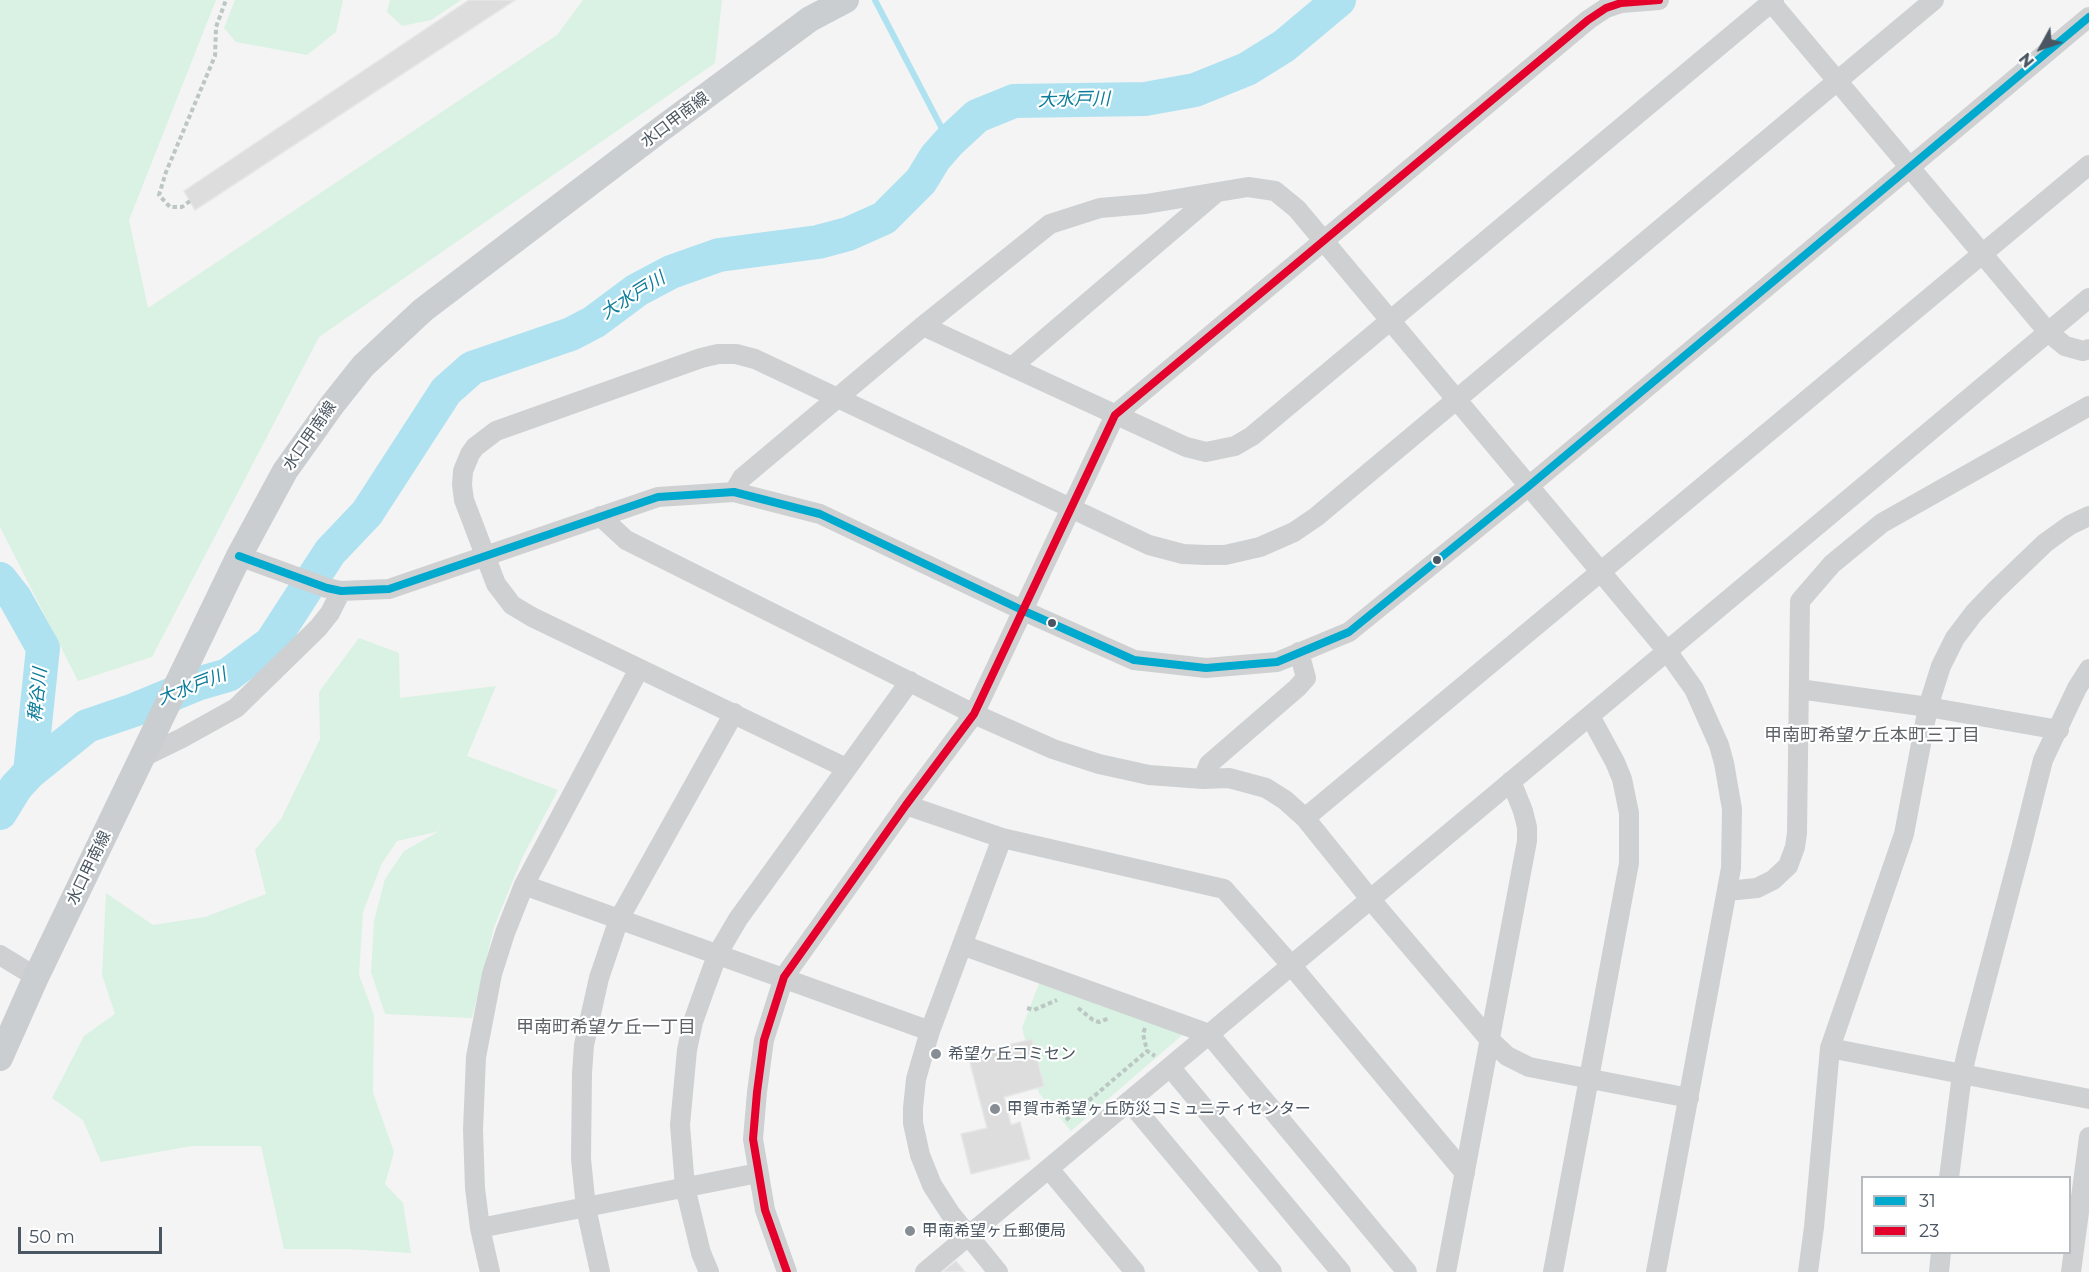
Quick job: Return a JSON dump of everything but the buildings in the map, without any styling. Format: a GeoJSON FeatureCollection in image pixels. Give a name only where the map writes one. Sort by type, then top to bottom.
{"type":"FeatureCollection","features":[{"type":"Feature","properties":{"kind":"main road","name":"水口甲南線"},"geometry":{"type":"LineString","coordinates":[[0,1058],[36,977],[239,556],[285,471],[363,366],[433,303],[810,19],[846,0]]}},
{"type":"Feature","properties":{"kind":"street"},"geometry":{"type":"LineString","coordinates":[[787,1272],[765,1210],[753,1139],[764,1040],[784,977],[906,805],[974,714],[1116,415],[1597,12],[1620,3],[1659,0]]}},
{"type":"Feature","properties":{"kind":"street"},"geometry":{"type":"LineString","coordinates":[[846,768],[519,610],[496,584],[464,500],[462,478],[470,454],[481,441],[496,432],[701,358],[718,354],[736,354],[755,359],[1149,545],[1174,552],[1225,555],[1260,547],[1294,532],[1316,517],[1934,0]]}},
{"type":"Feature","properties":{"kind":"street"},"geometry":{"type":"LineString","coordinates":[[923,326],[1196,450],[1206,452],[1226,449],[1252,436],[1771,1],[2048,332],[2065,346],[2084,351],[2089,349]]}},
{"type":"Feature","properties":{"kind":"street"},"geometry":{"type":"LineString","coordinates":[[239,556],[334,590],[388,589],[658,497],[734,492],[820,514],[1023,611],[1134,660],[1206,668],[1277,662],[1349,632],[1529,486],[2089,17]]}},
{"type":"Feature","properties":{"kind":"street"},"geometry":{"type":"LineString","coordinates":[[1305,819],[2089,165]]}},
{"type":"Feature","properties":{"kind":"street"},"geometry":{"type":"LineString","coordinates":[[734,492],[742,478],[923,326],[1050,224],[1100,208],[1146,204],[1248,187],[1275,191],[1297,209],[1667,651],[1694,689],[1712,726],[1724,763],[1733,824],[1732,857],[1656,1272]]}},
{"type":"Feature","properties":{"kind":"street"},"geometry":{"type":"LineString","coordinates":[[1013,366],[1217,193]]}},
{"type":"Feature","properties":{"kind":"street"},"geometry":{"type":"LineString","coordinates":[[925,1272],[2089,298]]}},
{"type":"Feature","properties":{"kind":"street"},"geometry":{"type":"LineString","coordinates":[[1727,891],[1757,888],[1773,880],[1788,866],[1791,859],[1797,833],[1800,601],[1832,564],[1882,523],[2089,406]]}},
{"type":"Feature","properties":{"kind":"street"},"geometry":{"type":"LineString","coordinates":[[600,516],[626,540],[974,714],[1053,749],[1099,764],[1149,775],[1203,779],[1230,778],[1266,788],[1285,800],[1305,819],[1489,1039],[1507,1056],[1518,1063],[1689,1098]]}},
{"type":"Feature","properties":{"kind":"street"},"geometry":{"type":"LineString","coordinates":[[1809,1272],[1830,1048],[1904,834],[1928,707],[1947,650],[1974,613],[2045,543],[2070,525],[2089,516]]}},
{"type":"Feature","properties":{"kind":"street"},"geometry":{"type":"LineString","coordinates":[[141,758],[236,708],[318,628],[330,613],[334,590]]}},
{"type":"Feature","properties":{"kind":"street"},"geometry":{"type":"LineString","coordinates":[[1203,779],[1209,764],[1306,678],[1299,652]]}},
{"type":"Feature","properties":{"kind":"street"},"geometry":{"type":"LineString","coordinates":[[490,1272],[480,1228],[473,1130],[476,1057],[492,974],[504,933],[524,885],[639,669]]}},
{"type":"Feature","properties":{"kind":"street"},"geometry":{"type":"LineString","coordinates":[[1949,1176],[1962,1074],[2043,760],[2077,688],[2089,669]]}},
{"type":"Feature","properties":{"kind":"street"},"geometry":{"type":"LineString","coordinates":[[709,1272],[701,1253],[685,1188],[681,1154],[680,1125],[687,1050],[693,1022],[718,953],[738,919],[910,681]]}},
{"type":"Feature","properties":{"kind":"street"},"geometry":{"type":"LineString","coordinates":[[1798,689],[1928,707],[2058,730]]}},
{"type":"Feature","properties":{"kind":"street"},"geometry":{"type":"LineString","coordinates":[[600,1272],[586,1208],[580,1160],[584,1045],[599,978],[619,919],[734,713]]}},
{"type":"Feature","properties":{"kind":"street"},"geometry":{"type":"LineString","coordinates":[[1553,1272],[1629,863],[1629,813],[1622,779],[1616,762],[1590,716]]}},
{"type":"Feature","properties":{"kind":"street"},"geometry":{"type":"LineString","coordinates":[[1446,1272],[1527,841],[1527,827],[1523,811],[1511,781]]}},
{"type":"Feature","properties":{"kind":"street"},"geometry":{"type":"LineString","coordinates":[[906,805],[1002,838],[1224,889],[1291,965],[1464,1173]]}},
{"type":"Feature","properties":{"kind":"street"},"geometry":{"type":"LineString","coordinates":[[998,1272],[968,1236],[932,1185],[920,1155],[913,1108],[919,1064],[1002,838]]}},
{"type":"Feature","properties":{"kind":"street"},"geometry":{"type":"LineString","coordinates":[[524,885],[930,1031]]}},
{"type":"Feature","properties":{"kind":"street"},"geometry":{"type":"LineString","coordinates":[[963,945],[1209,1034],[1407,1272]]}},
{"type":"Feature","properties":{"kind":"street"},"geometry":{"type":"LineString","coordinates":[[0,955],[36,977]]}},
{"type":"Feature","properties":{"kind":"street"},"geometry":{"type":"LineString","coordinates":[[1830,1048],[2089,1099]]}},
{"type":"Feature","properties":{"kind":"street"},"geometry":{"type":"LineString","coordinates":[[1170,1067],[1341,1272]]}},
{"type":"Feature","properties":{"kind":"street"},"geometry":{"type":"LineString","coordinates":[[1129,1101],[1272,1272]]}},
{"type":"Feature","properties":{"kind":"street"},"geometry":{"type":"LineString","coordinates":[[2072,1272],[2089,1137]]}},
{"type":"Feature","properties":{"kind":"street"},"geometry":{"type":"LineString","coordinates":[[1049,1169],[1136,1272]]}},
{"type":"Feature","properties":{"kind":"street"},"geometry":{"type":"LineString","coordinates":[[480,1228],[758,1173]]}},
{"type":"Feature","properties":{"kind":"street"},"geometry":{"type":"LineString","coordinates":[[1939,1272],[1941,1254]]}},
{"type":"Feature","properties":{"kind":"path"},"geometry":{"type":"LineString","coordinates":[[190,201],[182,207],[170,207],[159,195],[166,172],[215,56],[216,27],[226,0]]}},
{"type":"Feature","properties":{"kind":"path"},"geometry":{"type":"LineString","coordinates":[[1066,1120],[1147,1051],[1170,1067]]}},
{"type":"Feature","properties":{"kind":"green space"},"geometry":{"type":"Polygon","coordinates":[[[0,0],[216,0],[129,220],[148,308],[557,35],[583,0],[722,0],[715,63],[319,337],[152,657],[78,681],[0,527],[0,0]]]}},
{"type":"Feature","properties":{"kind":"green space"},"geometry":{"type":"Polygon","coordinates":[[[235,0],[343,0],[336,32],[307,55],[236,42],[224,28],[235,0]]]}},
{"type":"Feature","properties":{"kind":"green space"},"geometry":{"type":"Polygon","coordinates":[[[390,0],[461,0],[431,20],[402,26],[387,12],[390,0]]]}},
{"type":"Feature","properties":{"kind":"green space"},"geometry":{"type":"Polygon","coordinates":[[[359,638],[399,653],[400,698],[496,686],[467,756],[558,790],[522,858],[494,927],[472,1018],[385,1014],[371,972],[374,921],[385,879],[404,851],[436,833],[445,811],[436,832],[397,841],[382,863],[363,912],[359,975],[374,1015],[373,1093],[394,1152],[385,1184],[403,1203],[411,1253],[346,1249],[284,1249],[261,1146],[192,1146],[101,1162],[83,1120],[52,1098],[84,1036],[115,1014],[102,975],[106,893],[153,925],[205,917],[266,894],[255,850],[281,819],[320,739],[319,692],[359,638]]]}},
{"type":"Feature","properties":{"kind":"green space"},"geometry":{"type":"Polygon","coordinates":[[[1040,981],[1187,1031],[1071,1131],[1039,1093],[1022,1028],[1040,981]]]}},
{"type":"Feature","properties":{"kind":"waterway"},"geometry":{"type":"LineString","coordinates":[[875,0],[949,142]]}},
{"type":"Feature","properties":{"kind":"waterway","name":"大水戸川"},"geometry":{"type":"LineString","coordinates":[[0,813],[16,787],[30,772],[87,726],[134,710],[197,684],[228,675],[271,643],[330,552],[367,513],[446,391],[472,368],[571,334],[594,322],[637,290],[671,272],[719,255],[818,242],[848,234],[884,218],[921,181],[935,158],[949,142],[977,116],[1014,101],[1145,99],[1195,90],[1247,69],[1284,46],[1339,0]]}},
{"type":"Feature","properties":{"kind":"waterway","name":"稗谷川"},"geometry":{"type":"LineString","coordinates":[[0,579],[15,598],[43,648],[30,772]]}},
{"type":"Feature","properties":{"kind":"transit line","name":"23"},"geometry":{"type":"LineString","coordinates":[[787,1272],[765,1210],[753,1139],[764,1040],[784,977],[906,805],[974,714],[1115,415],[1588,20],[1606,8],[1621,3],[1659,0]]}},
{"type":"Feature","properties":{"kind":"transit line","name":"31"},"geometry":{"type":"LineString","coordinates":[[239,556],[327,588],[341,591],[389,589],[658,497],[734,492],[820,514],[1024,611],[1134,660],[1206,668],[1277,662],[1349,632],[1529,486],[2089,17]]}},
{"type":"Feature","properties":{"kind":"place","name":"希望ケ丘コミセン"},"geometry":{"type":"Point","coordinates":[936,1054]}},
{"type":"Feature","properties":{"kind":"place","name":"甲賀市希望ヶ丘防災コミュニティセンター"},"geometry":{"type":"Point","coordinates":[995,1109]}},
{"type":"Feature","properties":{"kind":"place","name":"甲南希望ヶ丘郵便局"},"geometry":{"type":"Point","coordinates":[910,1231]}},
{"type":"Feature","properties":{"kind":"district","name":"甲南町希望ケ丘本町三丁目"},"geometry":{"type":"Point","coordinates":[1872,736]}},
{"type":"Feature","properties":{"kind":"district","name":"甲南町希望ケ丘一丁目"},"geometry":{"type":"Point","coordinates":[606,1028]}}]}
